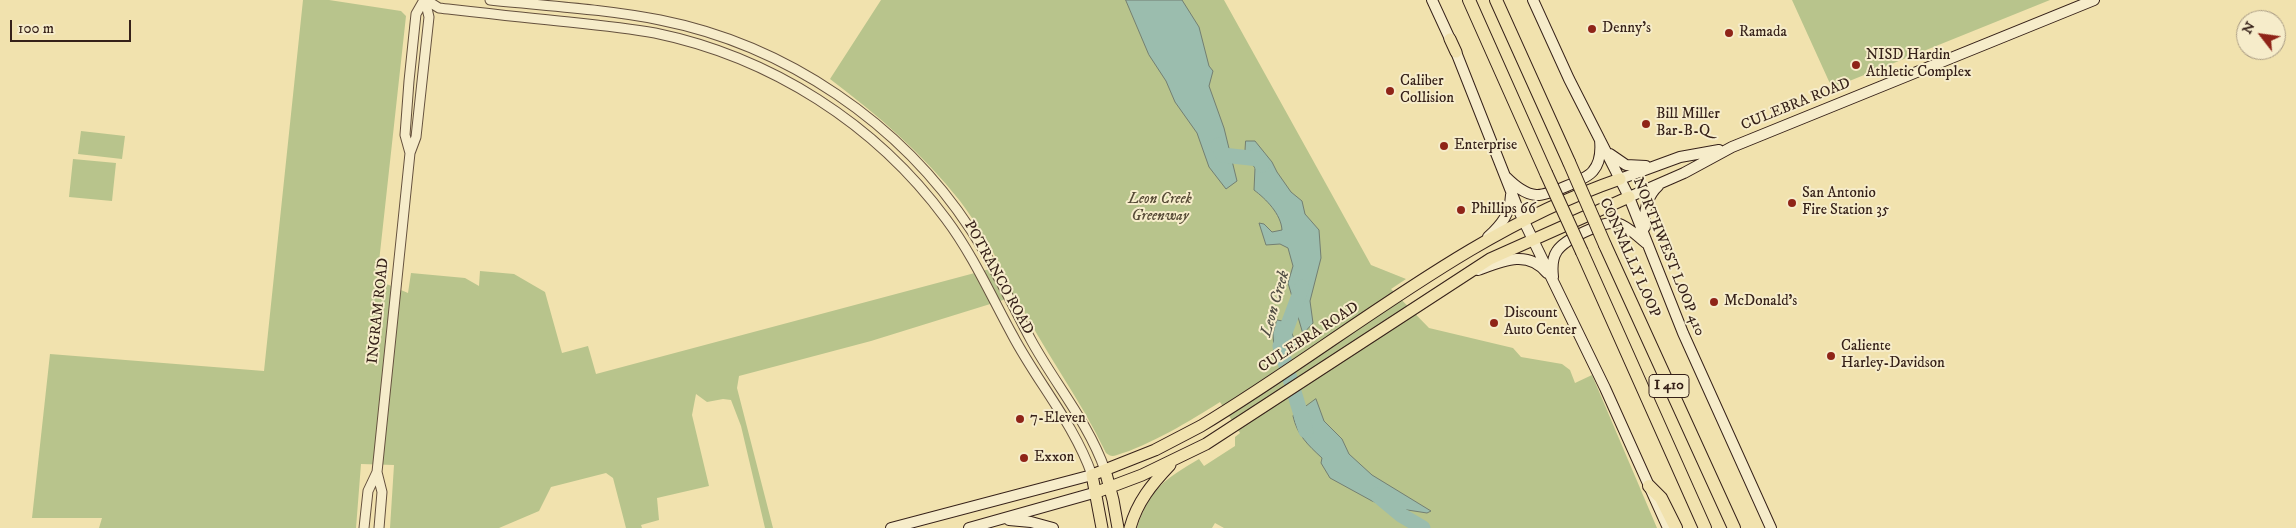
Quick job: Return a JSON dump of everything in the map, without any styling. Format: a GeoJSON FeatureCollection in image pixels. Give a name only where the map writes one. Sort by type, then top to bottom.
{"type":"FeatureCollection","features":[{"type":"Feature","properties":{"kind":"highway","name":"I 410"},"geometry":{"type":"LineString","coordinates":[[1469,0],[1705,528]]}},
{"type":"Feature","properties":{"kind":"highway","name":"CONNALLY LOOP"},"geometry":{"type":"LineString","coordinates":[[1496,0],[1734,528]]}},
{"type":"Feature","properties":{"kind":"highway"},"geometry":{"type":"LineString","coordinates":[[1649,486],[1661,498],[1676,528]]}},
{"type":"Feature","properties":{"kind":"main road"},"geometry":{"type":"LineString","coordinates":[[1432,0],[1456,52],[1511,194],[1668,528]]}},
{"type":"Feature","properties":{"kind":"main road","name":"NORTHWEST LOOP 410"},"geometry":{"type":"LineString","coordinates":[[1532,0],[1629,197],[1695,361],[1771,528]]}},
{"type":"Feature","properties":{"kind":"main road","name":"CULEBRA ROAD"},"geometry":{"type":"LineString","coordinates":[[969,528],[1110,488],[1175,460],[1229,429],[1490,259],[1662,182],[1732,147],[2094,0]]}},
{"type":"Feature","properties":{"kind":"main road"},"geometry":{"type":"LineString","coordinates":[[1504,174],[1525,192],[1535,195],[1545,194],[1591,173],[1598,161],[1599,138]]}},
{"type":"Feature","properties":{"kind":"main road","name":"CULEBRA ROAD"},"geometry":{"type":"LineString","coordinates":[[891,528],[1092,475],[1167,444],[1219,414],[1483,242],[1596,188],[1662,162],[1732,147]]}},
{"type":"Feature","properties":{"kind":"main road"},"geometry":{"type":"LineString","coordinates":[[1605,148],[1614,158],[1629,166],[1640,167],[1662,162]]}},
{"type":"Feature","properties":{"kind":"main road"},"geometry":{"type":"LineString","coordinates":[[1648,246],[1645,229],[1645,209],[1651,194],[1662,182]]}},
{"type":"Feature","properties":{"kind":"main road"},"geometry":{"type":"LineString","coordinates":[[1483,242],[1505,220],[1510,206],[1511,194]]}},
{"type":"Feature","properties":{"kind":"main road"},"geometry":{"type":"LineString","coordinates":[[1554,282],[1553,263],[1560,247],[1566,242],[1599,226],[1608,223],[1620,224],[1628,228],[1648,246]]}},
{"type":"Feature","properties":{"kind":"main road"},"geometry":{"type":"LineString","coordinates":[[1468,273],[1503,261],[1522,259],[1531,261],[1543,268],[1554,282]]}},
{"type":"Feature","properties":{"kind":"main road"},"geometry":{"type":"LineString","coordinates":[[1130,528],[1135,512],[1145,494],[1175,460]]}},
{"type":"Feature","properties":{"kind":"main road","name":"POTRANCO ROAD"},"geometry":{"type":"LineString","coordinates":[[1105,470],[1118,528]]}},
{"type":"Feature","properties":{"kind":"main road","name":"POTRANCO ROAD"},"geometry":{"type":"LineString","coordinates":[[1092,475],[1097,492],[1102,528]]}},
{"type":"Feature","properties":{"kind":"main road"},"geometry":{"type":"LineString","coordinates":[[1000,519],[1030,522],[1053,528]]}},
{"type":"Feature","properties":{"kind":"street","name":"POTRANCO ROAD"},"geometry":{"type":"LineString","coordinates":[[425,0],[440,8],[587,24],[670,36],[746,62],[781,78],[818,99],[869,137],[922,188],[947,220],[972,256],[1020,348],[1069,427],[1092,475]]}},
{"type":"Feature","properties":{"kind":"street","name":"INGRAM ROAD"},"geometry":{"type":"LineString","coordinates":[[410,153],[405,135],[409,81],[416,14],[425,0]]}},
{"type":"Feature","properties":{"kind":"street","name":"INGRAM ROAD"},"geometry":{"type":"LineString","coordinates":[[364,528],[368,491],[376,472],[410,153],[416,137],[429,17],[425,0]]}},
{"type":"Feature","properties":{"kind":"street","name":"POTRANCO ROAD"},"geometry":{"type":"LineString","coordinates":[[490,0],[588,10],[678,24],[754,50],[811,79],[853,106],[878,126],[931,178],[958,211],[983,249],[1031,340],[1081,418],[1105,470]]}},
{"type":"Feature","properties":{"kind":"street"},"geometry":{"type":"LineString","coordinates":[[587,24],[588,10]]}},
{"type":"Feature","properties":{"kind":"street"},"geometry":{"type":"LineString","coordinates":[[869,137],[878,126]]}},
{"type":"Feature","properties":{"kind":"street"},"geometry":{"type":"LineString","coordinates":[[972,256],[983,249]]}},
{"type":"Feature","properties":{"kind":"street","name":"INGRAM ROAD"},"geometry":{"type":"LineString","coordinates":[[376,472],[382,492],[379,528]]}},
{"type":"Feature","properties":{"kind":"green space","name":"Leon Creek Greenway"},"geometry":{"type":"Polygon","coordinates":[[[303,0],[329,0],[401,11],[406,16],[377,280],[408,293],[411,273],[465,278],[479,286],[480,271],[514,274],[545,292],[562,353],[588,346],[596,374],[1001,266],[966,209],[931,167],[882,121],[830,79],[881,0],[1224,0],[1371,265],[1406,279],[1391,289],[1429,328],[1513,348],[1521,357],[1562,364],[1570,370],[1575,383],[1592,375],[1657,528],[1224,528],[1215,523],[1212,528],[1137,528],[1147,503],[1160,486],[1176,473],[1199,459],[1204,466],[1235,446],[1235,437],[1240,433],[1220,402],[1156,439],[1115,456],[1109,455],[1106,453],[1085,413],[1016,296],[871,341],[739,376],[737,388],[773,528],[765,528],[741,426],[731,400],[723,399],[707,402],[696,394],[692,415],[709,486],[657,498],[659,520],[641,525],[642,528],[626,528],[613,478],[606,473],[551,487],[539,511],[499,528],[390,528],[394,465],[361,464],[356,528],[99,528],[102,518],[32,518],[50,354],[264,371],[303,0]]]}},
{"type":"Feature","properties":{"kind":"green space","name":"NISD Hardin Athletic Complex"},"geometry":{"type":"Polygon","coordinates":[[[1792,0],[2050,0],[1832,88],[1792,0]]]}},
{"type":"Feature","properties":{"kind":"green space"},"geometry":{"type":"Polygon","coordinates":[[[81,131],[125,136],[122,159],[78,154],[81,131]]]}},
{"type":"Feature","properties":{"kind":"green space"},"geometry":{"type":"Polygon","coordinates":[[[73,159],[116,163],[112,201],[69,197],[73,159]]]}},
{"type":"Feature","properties":{"kind":"shaded area"},"geometry":{"type":"Polygon","coordinates":[[[1126,0],[1182,0],[1199,27],[1209,66],[1213,71],[1209,86],[1224,128],[1237,181],[1226,189],[1209,167],[1197,133],[1175,102],[1166,81],[1149,55],[1126,0]]]}},
{"type":"Feature","properties":{"kind":"shaded area"},"geometry":{"type":"Polygon","coordinates":[[[1246,141],[1255,141],[1272,162],[1291,192],[1302,201],[1305,214],[1319,230],[1321,258],[1310,301],[1313,323],[1303,334],[1288,283],[1293,266],[1288,248],[1280,244],[1266,245],[1259,223],[1264,224],[1272,232],[1282,230],[1276,213],[1268,202],[1254,190],[1255,168],[1245,154],[1246,141]]]}},
{"type":"Feature","properties":{"kind":"shaded area"},"geometry":{"type":"Polygon","coordinates":[[[1277,320],[1288,322],[1298,350],[1275,365],[1273,334],[1277,320]]]}},
{"type":"Feature","properties":{"kind":"shaded area"},"geometry":{"type":"Polygon","coordinates":[[[1316,399],[1324,421],[1342,439],[1349,454],[1372,475],[1431,511],[1427,513],[1388,507],[1372,501],[1330,478],[1321,463],[1322,458],[1300,434],[1293,416],[1316,399]]]}},
{"type":"Feature","properties":{"kind":"waterway","name":"Leon Creek"},"geometry":{"type":"LineString","coordinates":[[1219,145],[1223,155],[1259,159],[1262,165]]}},
{"type":"Feature","properties":{"kind":"waterway","name":"Leon Creek"},"geometry":{"type":"LineString","coordinates":[[1302,287],[1280,346],[1306,431]]}},
{"type":"Feature","properties":{"kind":"waterway","name":"Leon Creek"},"geometry":{"type":"LineString","coordinates":[[1377,495],[1401,515],[1423,528]]}},
{"type":"Feature","properties":{"kind":"place","name":"Denny's"},"geometry":{"type":"Point","coordinates":[1592,29]}},
{"type":"Feature","properties":{"kind":"place","name":"Ramada"},"geometry":{"type":"Point","coordinates":[1729,33]}},
{"type":"Feature","properties":{"kind":"place","name":"NISD Hardin Athletic Complex"},"geometry":{"type":"Point","coordinates":[1856,65]}},
{"type":"Feature","properties":{"kind":"place","name":"Caliber Collision"},"geometry":{"type":"Point","coordinates":[1390,91]}},
{"type":"Feature","properties":{"kind":"place","name":"Bill Miller Bar-B-Q"},"geometry":{"type":"Point","coordinates":[1646,124]}},
{"type":"Feature","properties":{"kind":"place","name":"Enterprise"},"geometry":{"type":"Point","coordinates":[1444,146]}},
{"type":"Feature","properties":{"kind":"place","name":"San Antonio Fire Station 35"},"geometry":{"type":"Point","coordinates":[1792,203]}},
{"type":"Feature","properties":{"kind":"place","name":"Phillips 66"},"geometry":{"type":"Point","coordinates":[1461,210]}},
{"type":"Feature","properties":{"kind":"place","name":"McDonald's"},"geometry":{"type":"Point","coordinates":[1714,302]}},
{"type":"Feature","properties":{"kind":"place","name":"Discount Auto Center"},"geometry":{"type":"Point","coordinates":[1494,323]}},
{"type":"Feature","properties":{"kind":"place","name":"Caliente Harley-Davidson"},"geometry":{"type":"Point","coordinates":[1831,356]}},
{"type":"Feature","properties":{"kind":"place","name":"7-Eleven"},"geometry":{"type":"Point","coordinates":[1020,419]}},
{"type":"Feature","properties":{"kind":"place","name":"Exxon"},"geometry":{"type":"Point","coordinates":[1024,458]}}]}
